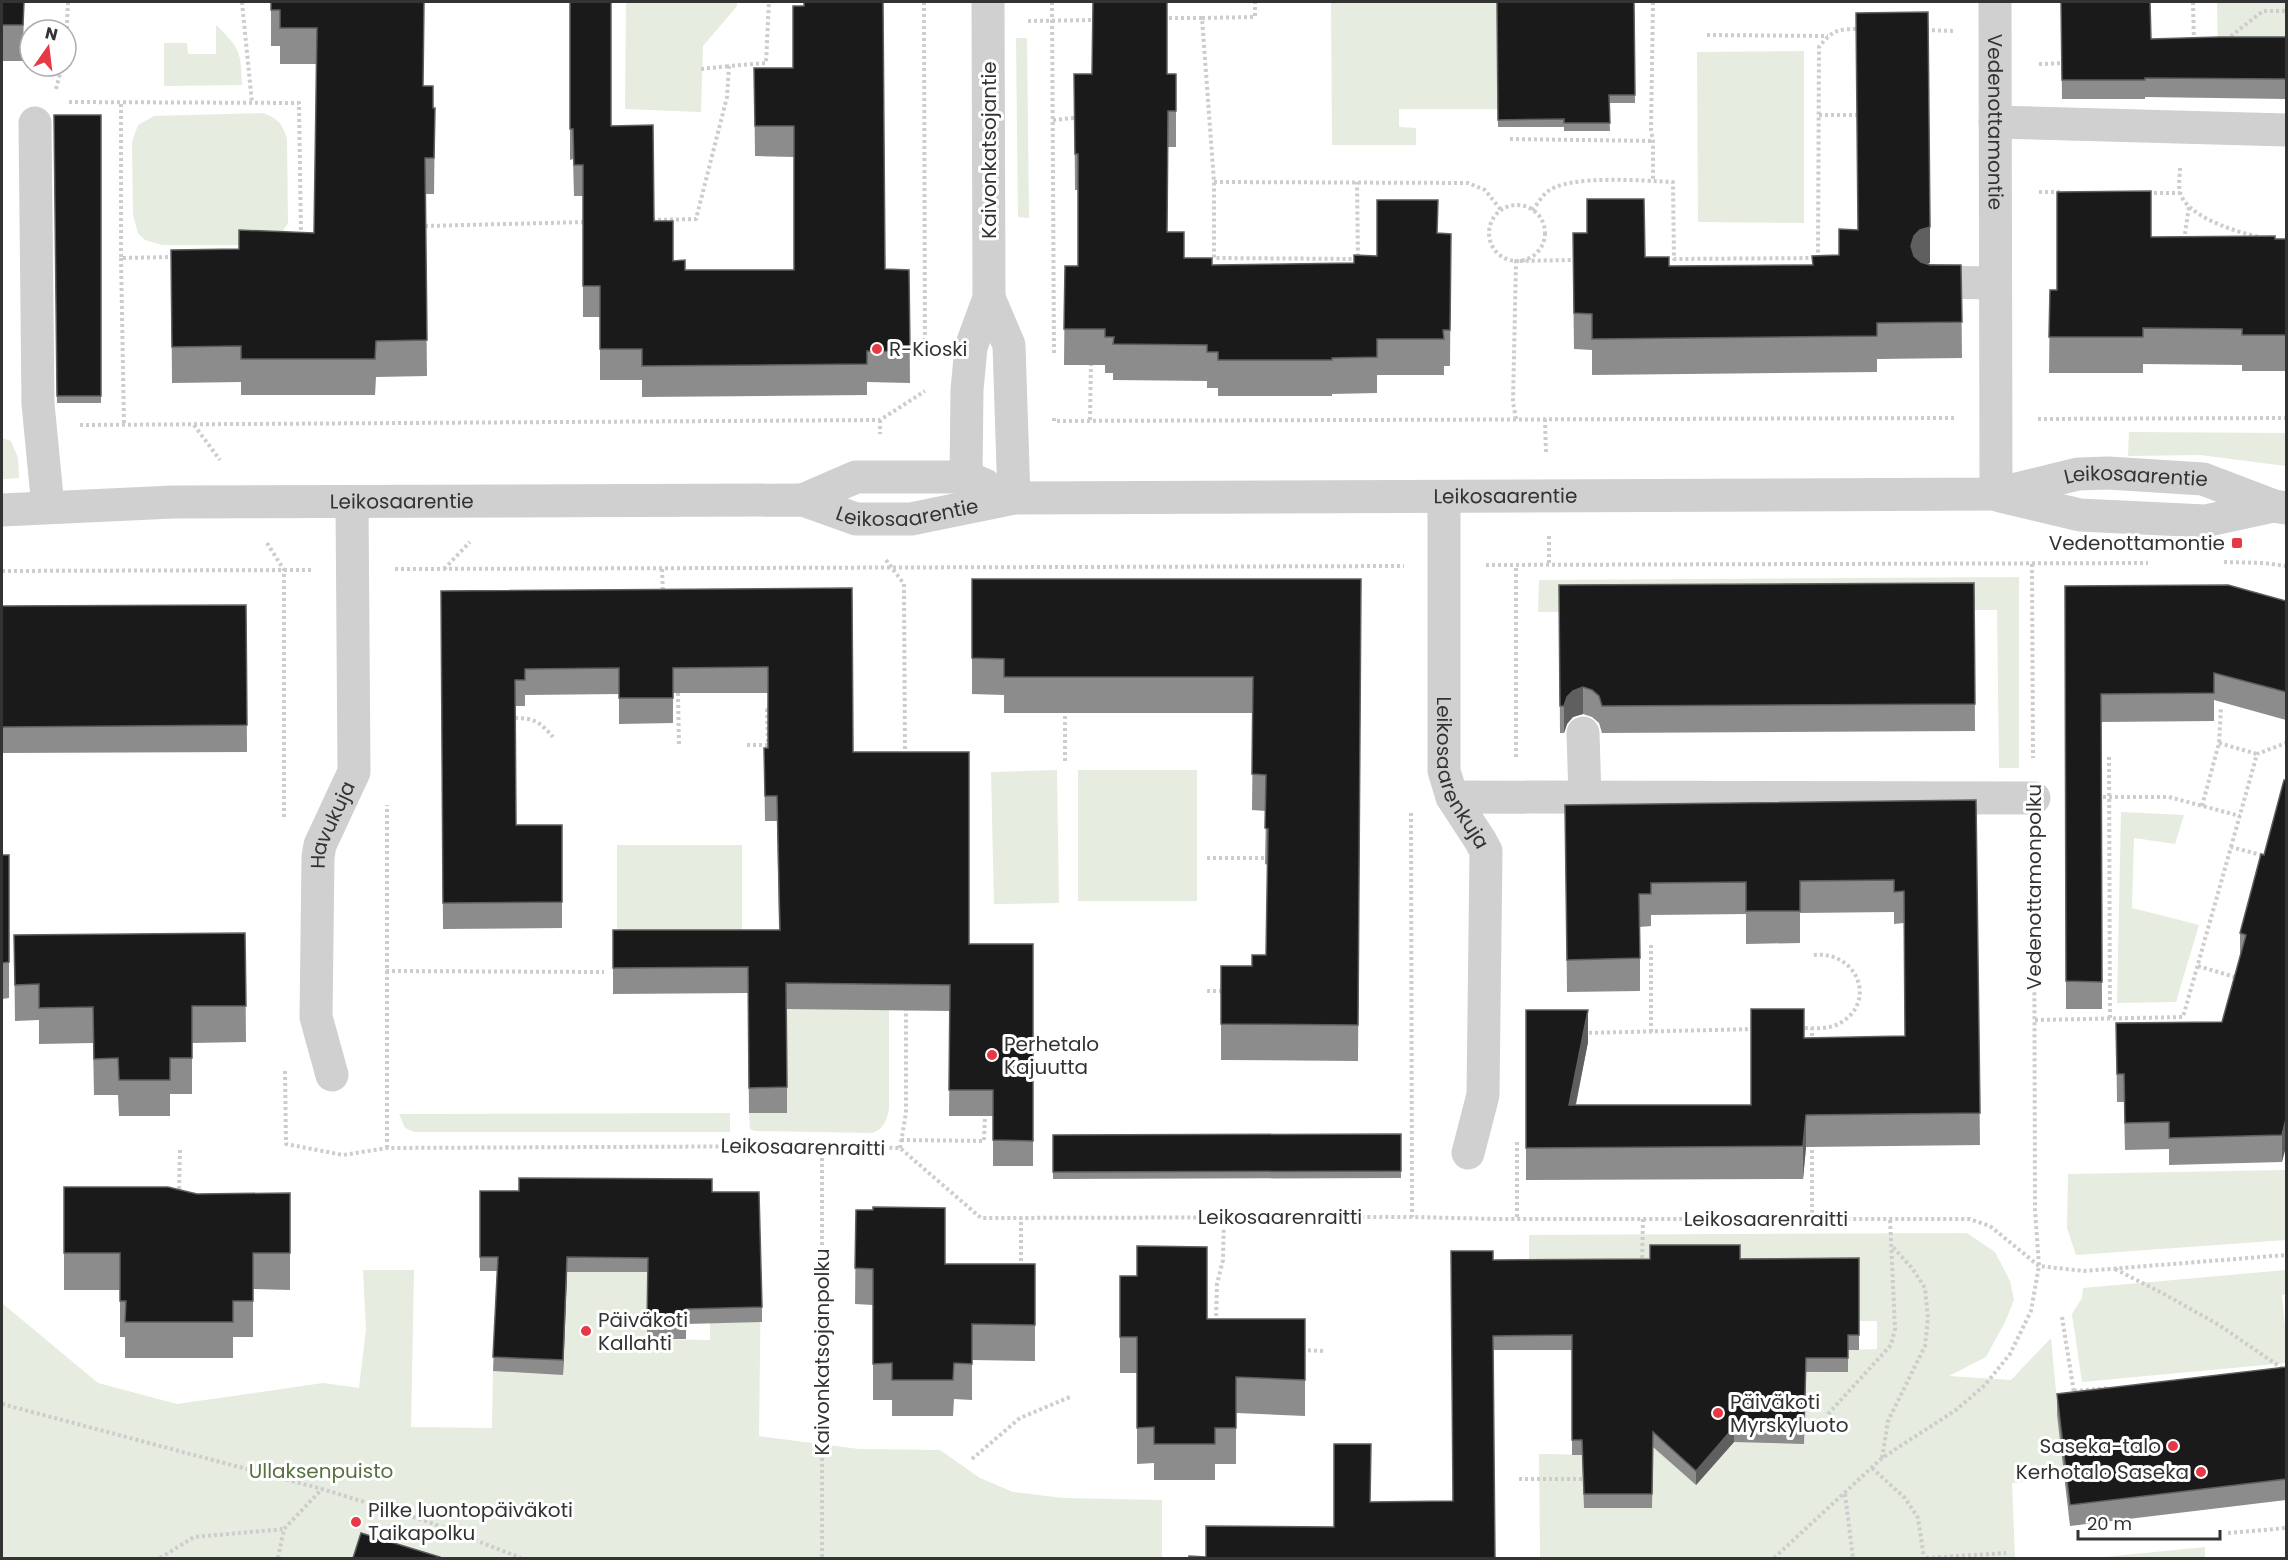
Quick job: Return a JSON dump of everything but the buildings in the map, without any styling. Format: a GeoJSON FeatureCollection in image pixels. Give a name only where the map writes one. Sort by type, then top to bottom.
{"type":"FeatureCollection","features":[{"type":"Feature","properties":{"kind":"street","name":"Kaivonkatsojantie"},"geometry":{"type":"LineString","coordinates":[[966,477],[967,390],[971,347],[989,297],[988,11]]}},
{"type":"Feature","properties":{"kind":"street","name":"Vedenottamontie"},"geometry":{"type":"LineString","coordinates":[[1995,17],[1996,495]]}},
{"type":"Feature","properties":{"kind":"street"},"geometry":{"type":"LineString","coordinates":[[1995,122],[2286,130]]}},
{"type":"Feature","properties":{"kind":"street"},"geometry":{"type":"LineString","coordinates":[[35,123],[39,425],[48,507]]}},
{"type":"Feature","properties":{"kind":"street"},"geometry":{"type":"LineString","coordinates":[[1930,282],[1995,283]]}},
{"type":"Feature","properties":{"kind":"street","name":"Kaivonkatsojantie"},"geometry":{"type":"LineString","coordinates":[[989,297],[1009,345],[1014,498]]}},
{"type":"Feature","properties":{"kind":"street","name":"Leikosaarentie"},"geometry":{"type":"LineString","coordinates":[[1996,495],[2078,474],[2108,473],[2203,479],[2280,507]]}},
{"type":"Feature","properties":{"kind":"street","name":"Leikosaarentie"},"geometry":{"type":"LineString","coordinates":[[803,500],[856,477],[966,477],[1014,498]]}},
{"type":"Feature","properties":{"kind":"street","name":"Leikosaarentie"},"geometry":{"type":"LineString","coordinates":[[2,510],[173,502],[803,500],[856,519],[911,519],[1014,498],[1996,495],[2079,515],[2205,521],[2280,507]]}},
{"type":"Feature","properties":{"kind":"street","name":"Leikosaarenkuja"},"geometry":{"type":"LineString","coordinates":[[1444,497],[1444,771],[1452,796],[1486,852],[1483,1095],[1468,1153]]}},
{"type":"Feature","properties":{"kind":"street","name":"Havukuja"},"geometry":{"type":"LineString","coordinates":[[332,1075],[316,1017],[318,856],[320,845],[354,772],[352,502]]}},
{"type":"Feature","properties":{"kind":"street"},"geometry":{"type":"LineString","coordinates":[[1583,733],[1585,798]]}},
{"type":"Feature","properties":{"kind":"street"},"geometry":{"type":"LineString","coordinates":[[1452,796],[2034,798]]}},
{"type":"Feature","properties":{"kind":"path"},"geometry":{"type":"LineString","coordinates":[[67,18],[68,2]]}},
{"type":"Feature","properties":{"kind":"path"},"geometry":{"type":"LineString","coordinates":[[242,2],[252,103]]}},
{"type":"Feature","properties":{"kind":"path"},"geometry":{"type":"LineString","coordinates":[[701,69],[766,63],[769,2]]}},
{"type":"Feature","properties":{"kind":"path"},"geometry":{"type":"LineString","coordinates":[[924,2],[925,367]]}},
{"type":"Feature","properties":{"kind":"path"},"geometry":{"type":"LineString","coordinates":[[1052,2],[1054,356]]}},
{"type":"Feature","properties":{"kind":"path"},"geometry":{"type":"LineString","coordinates":[[1158,18],[1255,17],[1255,2]]}},
{"type":"Feature","properties":{"kind":"path"},"geometry":{"type":"LineString","coordinates":[[1653,2],[1651,130],[1653,181]]}},
{"type":"Feature","properties":{"kind":"path"},"geometry":{"type":"LineString","coordinates":[[2193,2],[2194,48]]}},
{"type":"Feature","properties":{"kind":"path"},"geometry":{"type":"LineString","coordinates":[[988,11],[1052,20],[1102,19]]}},
{"type":"Feature","properties":{"kind":"path"},"geometry":{"type":"LineString","coordinates":[[2224,42],[2263,11],[2286,11]]}},
{"type":"Feature","properties":{"kind":"path"},"geometry":{"type":"LineString","coordinates":[[1922,30],[1995,17]]}},
{"type":"Feature","properties":{"kind":"path"},"geometry":{"type":"LineString","coordinates":[[1202,18],[1214,182],[1214,258],[1358,259],[1357,182]]}},
{"type":"Feature","properties":{"kind":"path"},"geometry":{"type":"LineString","coordinates":[[1818,258],[1819,47],[1828,36],[1840,29],[1864,29]]}},
{"type":"Feature","properties":{"kind":"path"},"geometry":{"type":"LineString","coordinates":[[1707,35],[1828,36]]}},
{"type":"Feature","properties":{"kind":"path"},"geometry":{"type":"LineString","coordinates":[[2039,64],[2073,63]]}},
{"type":"Feature","properties":{"kind":"path"},"geometry":{"type":"LineString","coordinates":[[650,220],[696,219],[727,97],[729,66]]}},
{"type":"Feature","properties":{"kind":"path"},"geometry":{"type":"LineString","coordinates":[[64,102],[299,103],[301,244]]}},
{"type":"Feature","properties":{"kind":"path"},"geometry":{"type":"LineString","coordinates":[[121,104],[124,424]]}},
{"type":"Feature","properties":{"kind":"path"},"geometry":{"type":"LineString","coordinates":[[1819,115],[1857,115]]}},
{"type":"Feature","properties":{"kind":"path"},"geometry":{"type":"LineString","coordinates":[[1053,120],[1074,118]]}},
{"type":"Feature","properties":{"kind":"path"},"geometry":{"type":"LineString","coordinates":[[2180,128],[2180,193],[2189,207],[2239,232],[2270,240]]}},
{"type":"Feature","properties":{"kind":"path"},"geometry":{"type":"LineString","coordinates":[[1510,139],[1653,141]]}},
{"type":"Feature","properties":{"kind":"path"},"geometry":{"type":"LineString","coordinates":[[1532,210],[1548,191],[1574,182],[1598,180],[1673,182],[1674,259]]}},
{"type":"Feature","properties":{"kind":"path"},"geometry":{"type":"LineString","coordinates":[[1214,182],[1468,183],[1485,190],[1501,210]]}},
{"type":"Feature","properties":{"kind":"path"},"geometry":{"type":"LineString","coordinates":[[2039,192],[2062,192]]}},
{"type":"Feature","properties":{"kind":"path"},"geometry":{"type":"LineString","coordinates":[[2145,193],[2180,193]]}},
{"type":"Feature","properties":{"kind":"path"},"geometry":{"type":"LineString","coordinates":[[1516,261],[1532,256],[1542,244],[1544,233],[1542,223],[1532,210],[1516,206],[1501,210],[1491,223],[1489,239],[1497,253],[1506,259],[1516,261],[1582,260]]}},
{"type":"Feature","properties":{"kind":"path"},"geometry":{"type":"LineString","coordinates":[[2182,245],[2188,226],[2189,207]]}},
{"type":"Feature","properties":{"kind":"path"},"geometry":{"type":"LineString","coordinates":[[425,226],[592,222]]}},
{"type":"Feature","properties":{"kind":"path"},"geometry":{"type":"LineString","coordinates":[[121,258],[178,257]]}},
{"type":"Feature","properties":{"kind":"path"},"geometry":{"type":"LineString","coordinates":[[1665,259],[1828,258]]}},
{"type":"Feature","properties":{"kind":"path"},"geometry":{"type":"LineString","coordinates":[[1516,261],[1513,402],[1516,419]]}},
{"type":"Feature","properties":{"kind":"path"},"geometry":{"type":"LineString","coordinates":[[1054,323],[1064,323]]}},
{"type":"Feature","properties":{"kind":"path"},"geometry":{"type":"LineString","coordinates":[[1090,420],[1091,355]]}},
{"type":"Feature","properties":{"kind":"path"},"geometry":{"type":"LineString","coordinates":[[39,425],[880,420],[925,390]]}},
{"type":"Feature","properties":{"kind":"path"},"geometry":{"type":"LineString","coordinates":[[1054,410],[1054,421],[1963,418]]}},
{"type":"Feature","properties":{"kind":"path"},"geometry":{"type":"LineString","coordinates":[[2039,419],[2286,418]]}},
{"type":"Feature","properties":{"kind":"path","name":"Vedenottamonpolku"},"geometry":{"type":"LineString","coordinates":[[1774,1558],[1882,1458],[1956,1410],[1985,1385],[2010,1354],[2031,1311],[2039,1266],[2035,1210],[2032,564]]}},
{"type":"Feature","properties":{"kind":"path"},"geometry":{"type":"LineString","coordinates":[[1516,566],[2109,564]]}},
{"type":"Feature","properties":{"kind":"path"},"geometry":{"type":"LineString","coordinates":[[392,578],[397,569],[1404,566],[1406,576]]}},
{"type":"Feature","properties":{"kind":"path"},"geometry":{"type":"LineString","coordinates":[[662,568],[663,604]]}},
{"type":"Feature","properties":{"kind":"path"},"geometry":{"type":"LineString","coordinates":[[890,568],[904,584],[905,762]]}},
{"type":"Feature","properties":{"kind":"path"},"geometry":{"type":"LineString","coordinates":[[2,571],[284,570]]}},
{"type":"Feature","properties":{"kind":"path"},"geometry":{"type":"LineString","coordinates":[[678,693],[679,745]]}},
{"type":"Feature","properties":{"kind":"path"},"geometry":{"type":"LineString","coordinates":[[2202,806],[2218,743],[2221,708]]}},
{"type":"Feature","properties":{"kind":"path"},"geometry":{"type":"LineString","coordinates":[[747,745],[768,745],[767,710],[780,710]]}},
{"type":"Feature","properties":{"kind":"path"},"geometry":{"type":"LineString","coordinates":[[1065,713],[1065,761]]}},
{"type":"Feature","properties":{"kind":"path"},"geometry":{"type":"LineString","coordinates":[[515,718],[531,718],[544,726],[553,737]]}},
{"type":"Feature","properties":{"kind":"path"},"geometry":{"type":"LineString","coordinates":[[2218,743],[2257,754],[2286,743]]}},
{"type":"Feature","properties":{"kind":"path"},"geometry":{"type":"LineString","coordinates":[[2183,1017],[2257,754]]}},
{"type":"Feature","properties":{"kind":"path"},"geometry":{"type":"LineString","coordinates":[[2109,757],[2110,1019]]}},
{"type":"Feature","properties":{"kind":"path"},"geometry":{"type":"LineString","coordinates":[[2034,798],[2169,797],[2240,816]]}},
{"type":"Feature","properties":{"kind":"path"},"geometry":{"type":"LineString","coordinates":[[387,803],[387,1148]]}},
{"type":"Feature","properties":{"kind":"path"},"geometry":{"type":"LineString","coordinates":[[1411,805],[1413,1217]]}},
{"type":"Feature","properties":{"kind":"path"},"geometry":{"type":"LineString","coordinates":[[2231,847],[2276,858]]}},
{"type":"Feature","properties":{"kind":"path"},"geometry":{"type":"LineString","coordinates":[[1207,858],[1265,858]]}},
{"type":"Feature","properties":{"kind":"path"},"geometry":{"type":"LineString","coordinates":[[1651,945],[1651,1032]]}},
{"type":"Feature","properties":{"kind":"path"},"geometry":{"type":"LineString","coordinates":[[1789,1028],[1833,1026],[1851,1015],[1858,1002],[1860,988],[1856,974],[1847,963],[1834,956],[1813,955]]}},
{"type":"Feature","properties":{"kind":"path"},"geometry":{"type":"LineString","coordinates":[[2198,966],[2242,979]]}},
{"type":"Feature","properties":{"kind":"path"},"geometry":{"type":"LineString","coordinates":[[387,971],[604,972]]}},
{"type":"Feature","properties":{"kind":"path"},"geometry":{"type":"LineString","coordinates":[[1207,991],[1230,991]]}},
{"type":"Feature","properties":{"kind":"path"},"geometry":{"type":"LineString","coordinates":[[900,1148],[906,1113],[906,1006]]}},
{"type":"Feature","properties":{"kind":"path"},"geometry":{"type":"LineString","coordinates":[[2035,1020],[2183,1017]]}},
{"type":"Feature","properties":{"kind":"path"},"geometry":{"type":"LineString","coordinates":[[2183,1017],[2187,1022]]}},
{"type":"Feature","properties":{"kind":"path"},"geometry":{"type":"LineString","coordinates":[[1812,1028],[1812,1052]]}},
{"type":"Feature","properties":{"kind":"path"},"geometry":{"type":"LineString","coordinates":[[1572,1033],[1766,1029]]}},
{"type":"Feature","properties":{"kind":"path"},"geometry":{"type":"LineString","coordinates":[[901,1140],[984,1141],[985,1116]]}},
{"type":"Feature","properties":{"kind":"path"},"geometry":{"type":"LineString","coordinates":[[1812,1135],[1812,1219]]}},
{"type":"Feature","properties":{"kind":"path","name":"Leikosaarenraitti"},"geometry":{"type":"LineString","coordinates":[[286,1144],[344,1155],[387,1148],[822,1146],[900,1148],[981,1218],[1970,1219],[1990,1226],[2039,1266]]}},
{"type":"Feature","properties":{"kind":"path","name":"Kaivonkatsojanpolku"},"geometry":{"type":"LineString","coordinates":[[822,1146],[822,1558]]}},
{"type":"Feature","properties":{"kind":"path"},"geometry":{"type":"LineString","coordinates":[[179,1206],[180,1147]]}},
{"type":"Feature","properties":{"kind":"path"},"geometry":{"type":"LineString","coordinates":[[1021,1217],[1021,1274]]}},
{"type":"Feature","properties":{"kind":"path"},"geometry":{"type":"LineString","coordinates":[[1216,1328],[1217,1284],[1224,1260],[1224,1217]]}},
{"type":"Feature","properties":{"kind":"path"},"geometry":{"type":"LineString","coordinates":[[1642,1273],[1643,1219]]}},
{"type":"Feature","properties":{"kind":"path"},"geometry":{"type":"LineString","coordinates":[[1828,1414],[1891,1345],[1895,1329],[1890,1219]]}},
{"type":"Feature","properties":{"kind":"path"},"geometry":{"type":"LineString","coordinates":[[1882,1458],[1888,1420],[1925,1346],[1928,1319],[1926,1288],[1891,1245]]}},
{"type":"Feature","properties":{"kind":"path"},"geometry":{"type":"LineString","coordinates":[[2039,1266],[2084,1271],[2286,1255]]}},
{"type":"Feature","properties":{"kind":"path"},"geometry":{"type":"LineString","coordinates":[[2114,1269],[2218,1324],[2286,1372]]}},
{"type":"Feature","properties":{"kind":"path"},"geometry":{"type":"LineString","coordinates":[[2062,1317],[2076,1401]]}},
{"type":"Feature","properties":{"kind":"path"},"geometry":{"type":"LineString","coordinates":[[1299,1350],[1323,1351]]}},
{"type":"Feature","properties":{"kind":"path"},"geometry":{"type":"LineString","coordinates":[[2275,1374],[2286,1372]]}},
{"type":"Feature","properties":{"kind":"path"},"geometry":{"type":"LineString","coordinates":[[2074,1391],[2110,1388]]}},
{"type":"Feature","properties":{"kind":"path"},"geometry":{"type":"LineString","coordinates":[[972,1459],[1020,1418],[1071,1396]]}},
{"type":"Feature","properties":{"kind":"path"},"geometry":{"type":"LineString","coordinates":[[2,1404],[322,1489],[426,1521],[521,1558]]}},
{"type":"Feature","properties":{"kind":"path"},"geometry":{"type":"LineString","coordinates":[[1872,1468],[1905,1498],[1918,1518],[1925,1558],[2006,1553]]}},
{"type":"Feature","properties":{"kind":"path"},"geometry":{"type":"LineString","coordinates":[[1519,1479],[1597,1479]]}},
{"type":"Feature","properties":{"kind":"path"},"geometry":{"type":"LineString","coordinates":[[278,1558],[284,1529],[322,1489]]}},
{"type":"Feature","properties":{"kind":"path"},"geometry":{"type":"LineString","coordinates":[[1845,1494],[1853,1558]]}},
{"type":"Feature","properties":{"kind":"path"},"geometry":{"type":"LineString","coordinates":[[2228,1533],[2286,1528]]}},
{"type":"Feature","properties":{"kind":"path"},"geometry":{"type":"LineString","coordinates":[[160,1558],[194,1537],[284,1529]]}},
{"type":"Feature","properties":{"kind":"green space"},"geometry":{"type":"Polygon","coordinates":[[[626,2],[737,2],[737,6],[703,46],[701,112],[625,109],[626,2]]]}},
{"type":"Feature","properties":{"kind":"green space"},"geometry":{"type":"Polygon","coordinates":[[[1331,2],[1497,2],[1498,109],[1399,109],[1399,127],[1416,128],[1416,145],[1332,145],[1331,2]]]}},
{"type":"Feature","properties":{"kind":"green space"},"geometry":{"type":"Polygon","coordinates":[[[2217,2],[2286,2],[2286,57],[2218,56],[2217,2]]]}},
{"type":"Feature","properties":{"kind":"green space"},"geometry":{"type":"Polygon","coordinates":[[[216,25],[238,51],[242,85],[164,86],[164,43],[187,43],[188,54],[216,54],[216,25]]]}},
{"type":"Feature","properties":{"kind":"green space"},"geometry":{"type":"Polygon","coordinates":[[[1016,38],[1027,38],[1029,218],[1018,217],[1016,38]]]}},
{"type":"Feature","properties":{"kind":"green space"},"geometry":{"type":"Polygon","coordinates":[[[1804,51],[1804,223],[1698,222],[1697,52],[1804,51]]]}},
{"type":"Feature","properties":{"kind":"green space"},"geometry":{"type":"Polygon","coordinates":[[[263,113],[279,122],[287,139],[288,223],[278,239],[261,245],[162,245],[145,240],[138,233],[133,215],[132,142],[138,125],[154,116],[263,113]]]}},
{"type":"Feature","properties":{"kind":"green space"},"geometry":{"type":"Polygon","coordinates":[[[2129,432],[2286,433],[2286,466],[2200,455],[2128,456],[2129,432]]]}},
{"type":"Feature","properties":{"kind":"green space"},"geometry":{"type":"Polygon","coordinates":[[[2,438],[11,441],[18,458],[19,478],[2,479],[2,438]]]}},
{"type":"Feature","properties":{"kind":"green space"},"geometry":{"type":"Polygon","coordinates":[[[2019,577],[2019,768],[1999,768],[1997,610],[1538,612],[1539,580],[2019,577]]]}},
{"type":"Feature","properties":{"kind":"green space"},"geometry":{"type":"Polygon","coordinates":[[[1057,770],[1059,903],[994,904],[991,772],[1057,770]]]}},
{"type":"Feature","properties":{"kind":"green space"},"geometry":{"type":"Polygon","coordinates":[[[1078,770],[1197,770],[1197,901],[1078,901],[1078,770]]]}},
{"type":"Feature","properties":{"kind":"green space"},"geometry":{"type":"Polygon","coordinates":[[[2121,812],[2184,815],[2175,844],[2134,838],[2132,908],[2199,925],[2176,1002],[2117,1003],[2121,812]]]}},
{"type":"Feature","properties":{"kind":"green space"},"geometry":{"type":"Polygon","coordinates":[[[617,845],[742,845],[742,940],[617,940],[617,845]]]}},
{"type":"Feature","properties":{"kind":"green space"},"geometry":{"type":"Polygon","coordinates":[[[889,967],[889,1109],[882,1127],[872,1133],[755,1131],[750,1129],[749,1113],[787,1113],[786,1009],[881,1009],[889,967]]]}},
{"type":"Feature","properties":{"kind":"green space"},"geometry":{"type":"Polygon","coordinates":[[[730,1113],[730,1132],[414,1132],[405,1128],[399,1114],[730,1113]]]}},
{"type":"Feature","properties":{"kind":"green space"},"geometry":{"type":"Polygon","coordinates":[[[2286,1147],[2286,1240],[2076,1255],[2067,1228],[2068,1174],[2285,1170],[2286,1147]]]}},
{"type":"Feature","properties":{"kind":"green space"},"geometry":{"type":"Polygon","coordinates":[[[1967,1233],[1995,1252],[2010,1281],[2014,1300],[1986,1357],[1949,1376],[2011,1380],[2051,1338],[2064,1477],[2012,1483],[2015,1558],[1540,1558],[1539,1454],[1620,1455],[1649,1442],[1670,1373],[1848,1372],[1848,1350],[1877,1349],[1877,1321],[1859,1321],[1859,1273],[1529,1274],[1529,1235],[1967,1233]]]}},
{"type":"Feature","properties":{"kind":"green space","name":"Ullaksenpuisto"},"geometry":{"type":"Polygon","coordinates":[[[710,1268],[761,1269],[759,1436],[859,1449],[940,1450],[980,1478],[1013,1492],[1063,1498],[1162,1500],[1162,1558],[2,1558],[2,1303],[98,1383],[177,1404],[323,1383],[359,1388],[366,1329],[363,1270],[414,1270],[411,1427],[492,1428],[493,1371],[567,1272],[648,1272],[647,1339],[710,1340],[710,1268]]]}},
{"type":"Feature","properties":{"kind":"green space"},"geometry":{"type":"Polygon","coordinates":[[[2286,1270],[2286,1294],[2282,1295],[2286,1363],[2082,1382],[2072,1314],[2082,1298],[2083,1288],[2286,1270]]]}},
{"type":"Feature","properties":{"kind":"green space"},"geometry":{"type":"Polygon","coordinates":[[[2205,1547],[2205,1558],[2094,1558],[2205,1547]]]}},
{"type":"Feature","properties":{"kind":"place","name":"R-Kioski"},"geometry":{"type":"Point","coordinates":[877,349]}},
{"type":"Feature","properties":{"kind":"place","name":"Vedenottamontie"},"geometry":{"type":"Point","coordinates":[2237,543]}},
{"type":"Feature","properties":{"kind":"place","name":"Perhetalo Kajuutta"},"geometry":{"type":"Point","coordinates":[992,1055]}},
{"type":"Feature","properties":{"kind":"place","name":"Päiväkoti Kallahti"},"geometry":{"type":"Point","coordinates":[586,1331]}},
{"type":"Feature","properties":{"kind":"place","name":"Päiväkoti Myrskyluoto"},"geometry":{"type":"Point","coordinates":[1718,1413]}},
{"type":"Feature","properties":{"kind":"place","name":"Saseka-talo"},"geometry":{"type":"Point","coordinates":[2173,1446]}},
{"type":"Feature","properties":{"kind":"place","name":"Kerhotalo Saseka"},"geometry":{"type":"Point","coordinates":[2201,1472]}},
{"type":"Feature","properties":{"kind":"place","name":"Pilke luontopäiväkoti Taikapolku"},"geometry":{"type":"Point","coordinates":[356,1522]}}]}
